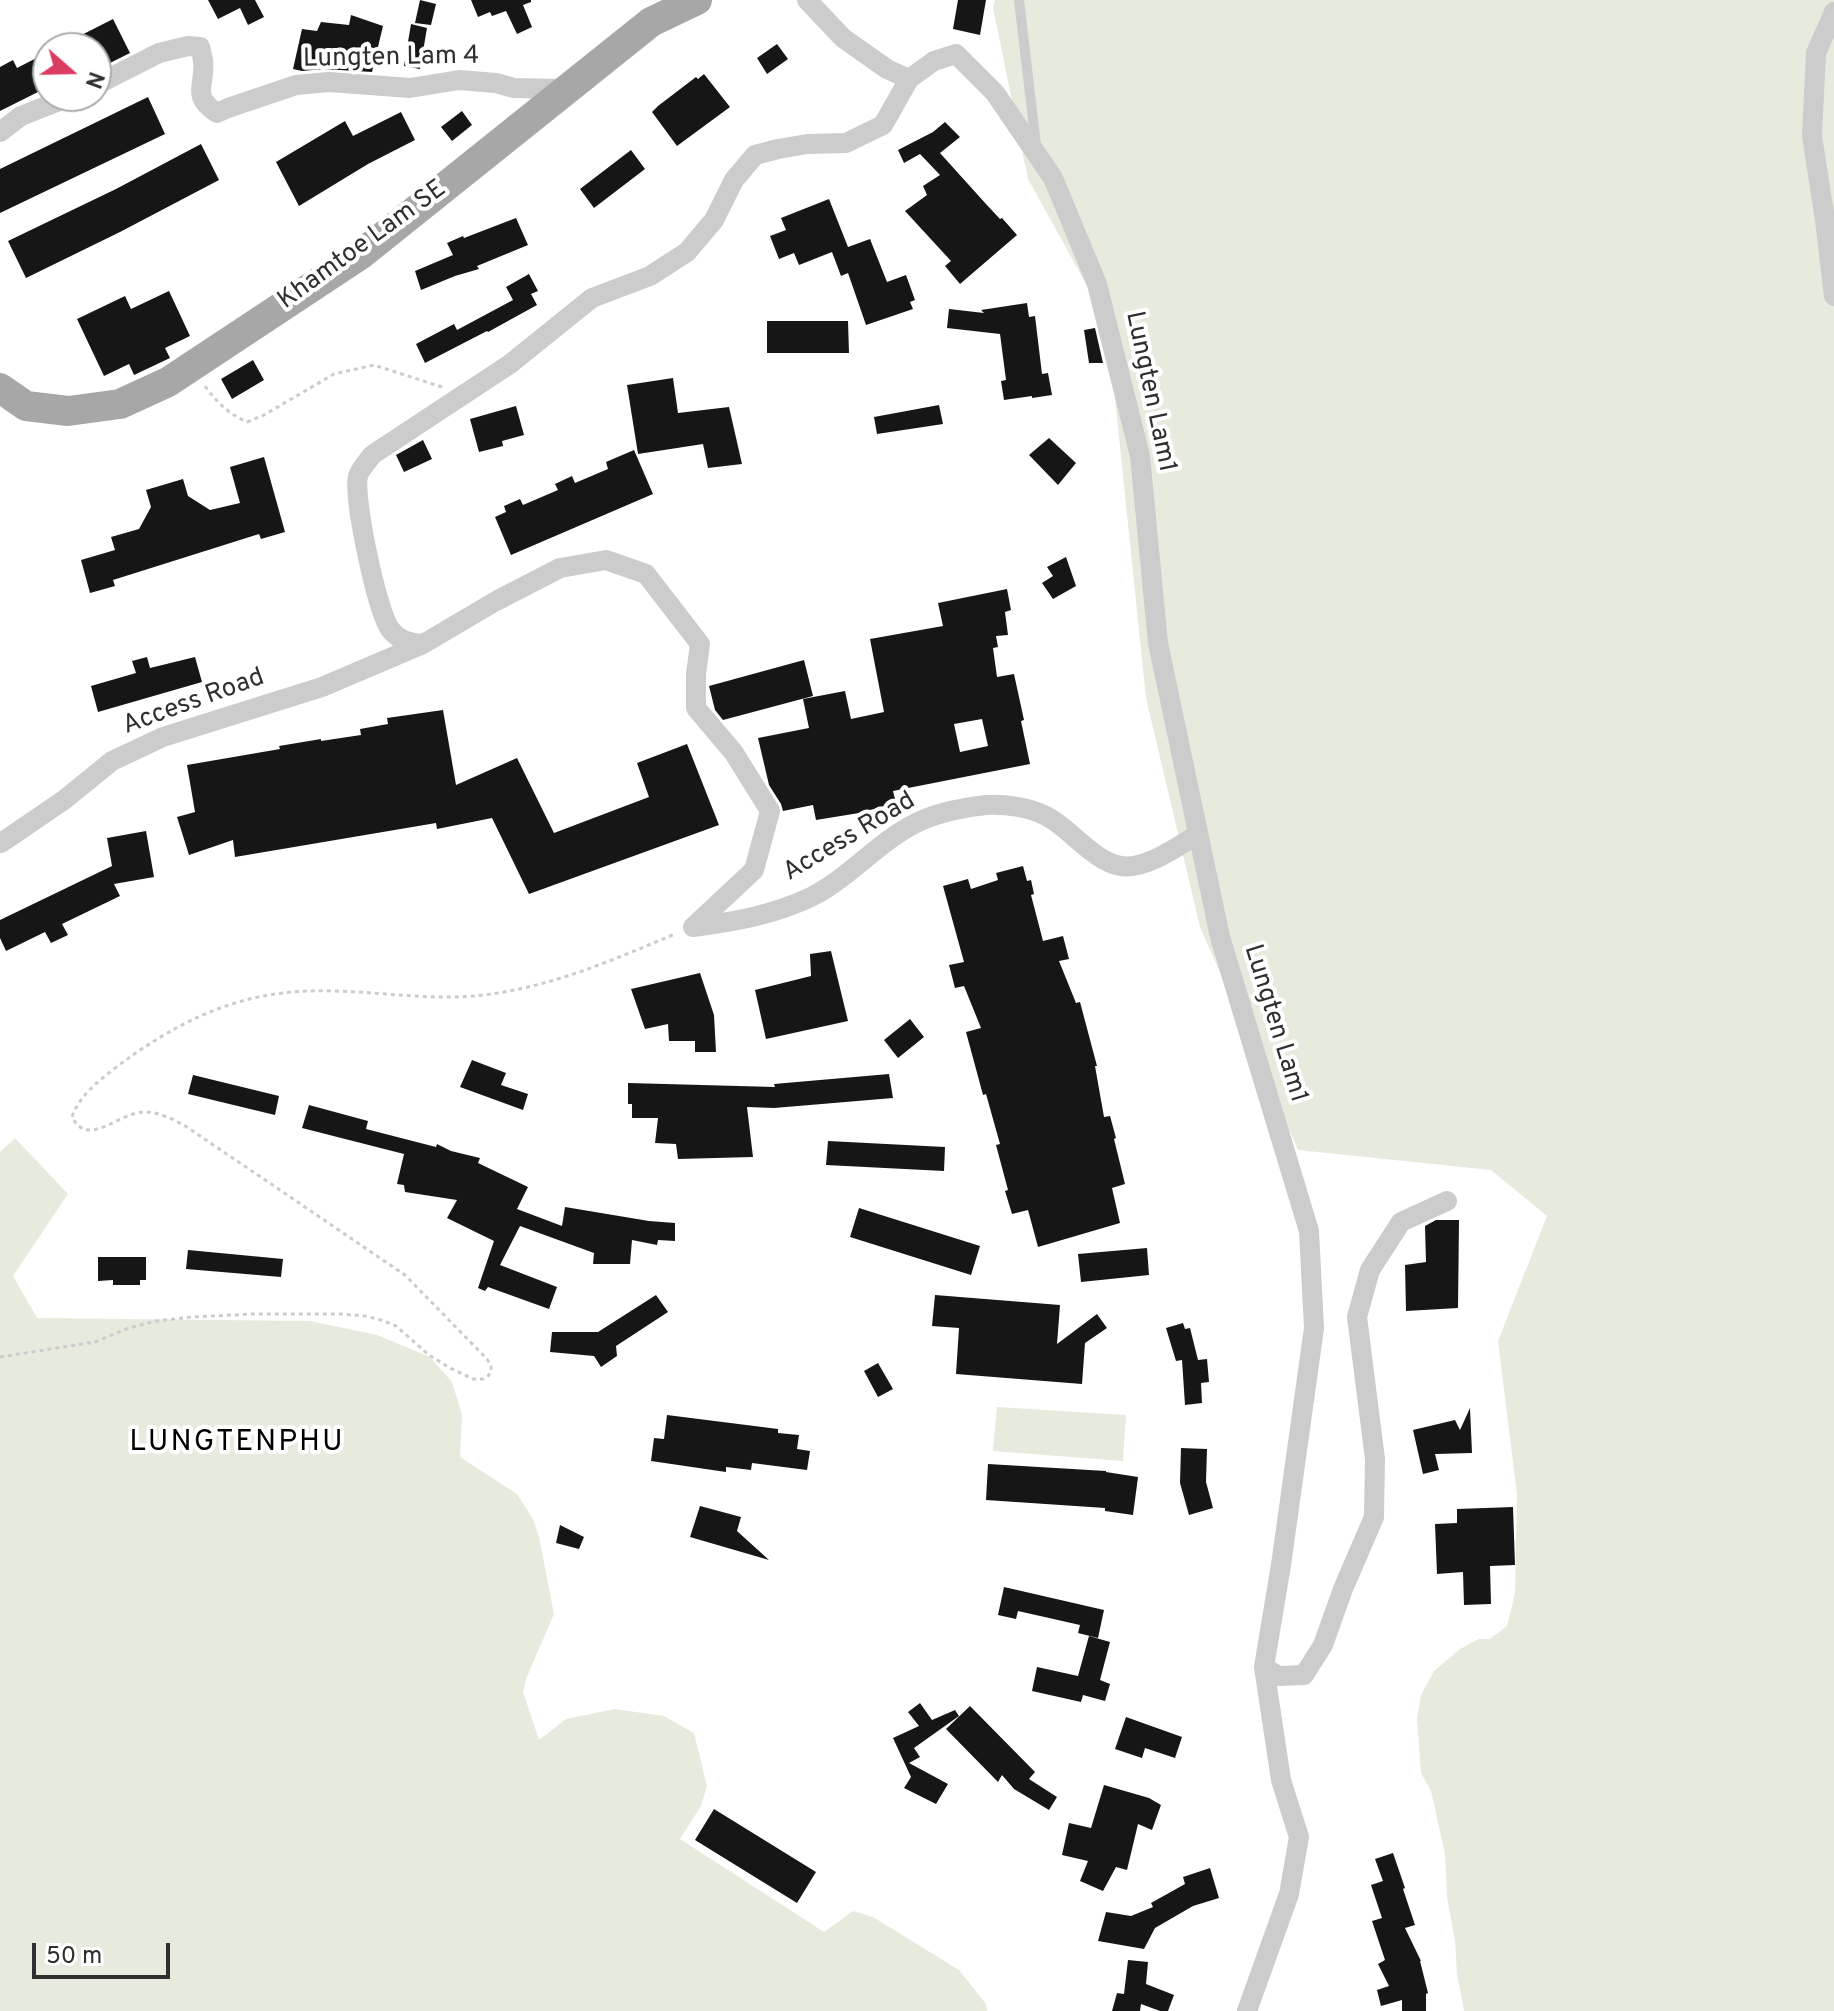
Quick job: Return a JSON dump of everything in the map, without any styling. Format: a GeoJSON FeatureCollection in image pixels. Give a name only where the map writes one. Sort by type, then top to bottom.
{"type":"FeatureCollection","features":[{"type":"Feature","properties":{"kind":"main road","name":"Khamtoe Lam SE"},"geometry":{"type":"LineString","coordinates":[[0,388],[26,406],[68,411],[120,404],[168,382],[360,255],[651,22],[697,0]]}},
{"type":"Feature","properties":{"kind":"street"},"geometry":{"type":"LineString","coordinates":[[423,644],[410,644],[391,631],[380,610],[359,512],[358,475],[372,455],[510,364],[592,298],[650,276],[687,252],[714,220],[734,180],[755,155],[807,144],[846,143],[883,125],[909,79],[887,69],[843,38],[807,0]]}},
{"type":"Feature","properties":{"kind":"street"},"geometry":{"type":"LineString","coordinates":[[1834,12],[1816,53],[1812,136],[1834,296]]}},
{"type":"Feature","properties":{"kind":"street","name":"Lungten Lam 4"},"geometry":{"type":"LineString","coordinates":[[112,77],[159,53],[188,46],[200,47],[203,62],[200,96],[206,106],[217,113],[276,91],[310,83],[410,88],[459,80],[514,88],[566,89]]}},
{"type":"Feature","properties":{"kind":"street","name":"Lungten Lam1"},"geometry":{"type":"LineString","coordinates":[[909,79],[934,61],[956,54],[995,93],[1053,178],[1097,284],[1140,456],[1158,643],[1220,937],[1309,1231],[1314,1328],[1264,1667],[1281,1780],[1299,1837],[1289,1894],[1247,2011]]}},
{"type":"Feature","properties":{"kind":"street"},"geometry":{"type":"LineString","coordinates":[[0,132],[32,112]]}},
{"type":"Feature","properties":{"kind":"street","name":"Access Road"},"geometry":{"type":"LineString","coordinates":[[1,843],[64,800],[112,761],[150,743],[322,687],[423,644],[560,568],[606,560],[646,574],[700,644],[696,708],[734,753],[770,811],[754,870],[693,927]]}},
{"type":"Feature","properties":{"kind":"street","name":"Access Road"},"geometry":{"type":"LineString","coordinates":[[693,927],[773,912],[812,896],[915,823],[964,809],[1002,805],[1046,816],[1107,863],[1120,867],[1153,861],[1198,834]]}},
{"type":"Feature","properties":{"kind":"street"},"geometry":{"type":"LineString","coordinates":[[1264,1667],[1278,1676],[1304,1675],[1323,1645],[1374,1517],[1375,1459],[1357,1317],[1370,1270],[1401,1222],[1447,1201]]}},
{"type":"Feature","properties":{"kind":"lane"},"geometry":{"type":"LineString","coordinates":[[1019,0],[1037,155]]}},
{"type":"Feature","properties":{"kind":"path"},"geometry":{"type":"LineString","coordinates":[[192,366],[215,400],[230,414],[247,422],[334,374],[374,365],[464,394]]}},
{"type":"Feature","properties":{"kind":"path"},"geometry":{"type":"LineString","coordinates":[[0,1357],[95,1342],[156,1321],[253,1314],[342,1314],[381,1320],[405,1333],[429,1355],[450,1368],[473,1379],[488,1376],[491,1366],[487,1359],[405,1275],[187,1127],[163,1115],[143,1112],[129,1114],[88,1131],[76,1124],[72,1117],[74,1111],[98,1082],[150,1043],[194,1017],[235,1002],[265,994],[300,991],[424,998],[489,995],[570,976],[693,927]]}},
{"type":"Feature","properties":{"kind":"shaded area"},"geometry":{"type":"Polygon","coordinates":[[[995,0],[1834,0],[1834,2011],[1464,2011],[1447,1897],[1445,1854],[1431,1791],[1421,1773],[1417,1719],[1421,1695],[1434,1671],[1460,1649],[1479,1639],[1490,1639],[1507,1626],[1515,1593],[1517,1495],[1498,1341],[1547,1216],[1491,1170],[1298,1150],[1200,927],[1146,698],[1113,379],[1095,300],[1028,179],[993,8],[995,0]]]}},
{"type":"Feature","properties":{"kind":"shaded area"},"geometry":{"type":"Polygon","coordinates":[[[15,1138],[68,1194],[13,1276],[37,1318],[310,1321],[377,1335],[430,1357],[452,1382],[462,1415],[460,1457],[517,1494],[533,1519],[539,1537],[554,1614],[523,1692],[539,1740],[566,1719],[615,1709],[664,1716],[694,1733],[707,1786],[701,1806],[680,1839],[824,1932],[853,1911],[873,1917],[959,1970],[986,2004],[987,2011],[0,2011],[0,1152],[15,1138]]]}},
{"type":"Feature","properties":{"kind":"shaded area"},"geometry":{"type":"Polygon","coordinates":[[[997,1407],[1126,1415],[1123,1461],[993,1451],[997,1407]]]}},
{"type":"Feature","properties":{"kind":"building"},"geometry":{"type":"Polygon","coordinates":[[[208,0],[255,0],[264,17],[248,25],[240,8],[218,19],[208,0]]]}},
{"type":"Feature","properties":{"kind":"building"},"geometry":{"type":"Polygon","coordinates":[[[420,0],[436,4],[431,25],[415,23],[420,0]]]}},
{"type":"Feature","properties":{"kind":"building"},"geometry":{"type":"Polygon","coordinates":[[[471,0],[531,0],[523,5],[532,27],[517,34],[506,11],[478,17],[471,0]]]}},
{"type":"Feature","properties":{"kind":"building"},"geometry":{"type":"Polygon","coordinates":[[[958,0],[986,0],[980,35],[953,29],[958,0]]]}},
{"type":"Feature","properties":{"kind":"building"},"geometry":{"type":"Polygon","coordinates":[[[351,15],[383,26],[372,72],[293,69],[302,29],[317,31],[321,22],[349,25],[351,15]]]}},
{"type":"Feature","properties":{"kind":"building"},"geometry":{"type":"Polygon","coordinates":[[[113,19],[130,53],[112,62],[112,32],[87,32],[113,19]]]}},
{"type":"Feature","properties":{"kind":"building"},"geometry":{"type":"Polygon","coordinates":[[[411,24],[427,28],[420,69],[404,66],[411,24]]]}},
{"type":"Feature","properties":{"kind":"building"},"geometry":{"type":"Polygon","coordinates":[[[777,44],[788,59],[767,74],[757,58],[777,44]]]}},
{"type":"Feature","properties":{"kind":"building"},"geometry":{"type":"Polygon","coordinates":[[[13,60],[17,68],[32,60],[32,95],[0,111],[0,67],[13,60]]]}},
{"type":"Feature","properties":{"kind":"building"},"geometry":{"type":"Polygon","coordinates":[[[704,74],[730,107],[677,146],[652,112],[704,74]]]}},
{"type":"Feature","properties":{"kind":"building"},"geometry":{"type":"Polygon","coordinates":[[[148,97],[165,134],[0,213],[0,169],[148,97]]]}},
{"type":"Feature","properties":{"kind":"building"},"geometry":{"type":"Polygon","coordinates":[[[462,111],[472,125],[452,141],[441,127],[462,111]]]}},
{"type":"Feature","properties":{"kind":"building"},"geometry":{"type":"Polygon","coordinates":[[[401,112],[415,140],[299,206],[276,162],[345,121],[353,136],[401,112]]]}},
{"type":"Feature","properties":{"kind":"building"},"geometry":{"type":"Polygon","coordinates":[[[945,122],[960,137],[940,153],[1017,235],[960,284],[945,266],[951,261],[905,211],[927,195],[923,186],[940,175],[920,154],[904,163],[898,150],[933,132],[945,122]]]}},
{"type":"Feature","properties":{"kind":"building"},"geometry":{"type":"Polygon","coordinates":[[[201,144],[219,180],[26,278],[8,241],[201,144]]]}},
{"type":"Feature","properties":{"kind":"building"},"geometry":{"type":"Polygon","coordinates":[[[631,150],[645,169],[594,208],[580,189],[631,150]]]}},
{"type":"Feature","properties":{"kind":"building"},"geometry":{"type":"Polygon","coordinates":[[[829,199],[848,247],[870,239],[887,282],[906,275],[915,300],[910,302],[913,309],[866,325],[848,273],[841,276],[832,252],[799,265],[794,253],[779,259],[770,236],[786,230],[781,218],[829,199]]]}},
{"type":"Feature","properties":{"kind":"building"},"geometry":{"type":"Polygon","coordinates":[[[516,218],[528,245],[477,266],[479,269],[421,290],[415,271],[453,255],[447,243],[516,218]]]}},
{"type":"Feature","properties":{"kind":"building"},"geometry":{"type":"Polygon","coordinates":[[[529,274],[538,291],[531,294],[537,305],[425,363],[416,344],[454,324],[457,330],[513,300],[506,287],[529,274]]]}},
{"type":"Feature","properties":{"kind":"building"},"geometry":{"type":"Polygon","coordinates":[[[169,291],[190,336],[165,348],[170,358],[134,375],[129,364],[104,376],[77,319],[125,296],[131,309],[169,291]]]}},
{"type":"Feature","properties":{"kind":"building"},"geometry":{"type":"Polygon","coordinates":[[[1027,303],[1029,317],[1035,316],[1042,374],[1048,373],[1052,395],[1004,400],[1001,381],[1006,380],[1000,334],[947,328],[949,309],[984,313],[981,310],[1027,303]]]}},
{"type":"Feature","properties":{"kind":"building"},"geometry":{"type":"Polygon","coordinates":[[[767,321],[848,321],[849,353],[767,353],[767,321]]]}},
{"type":"Feature","properties":{"kind":"building"},"geometry":{"type":"Polygon","coordinates":[[[1095,328],[1103,363],[1089,363],[1084,330],[1095,328]]]}},
{"type":"Feature","properties":{"kind":"building"},"geometry":{"type":"Polygon","coordinates":[[[253,360],[264,380],[232,399],[221,379],[253,360]]]}},
{"type":"Feature","properties":{"kind":"building"},"geometry":{"type":"Polygon","coordinates":[[[673,378],[678,413],[729,407],[742,464],[708,468],[703,444],[638,454],[627,385],[673,378]]]}},
{"type":"Feature","properties":{"kind":"building"},"geometry":{"type":"Polygon","coordinates":[[[939,405],[943,424],[877,434],[874,417],[939,405]]]}},
{"type":"Feature","properties":{"kind":"building"},"geometry":{"type":"Polygon","coordinates":[[[516,406],[524,435],[502,441],[503,446],[479,452],[470,419],[516,406]]]}},
{"type":"Feature","properties":{"kind":"building"},"geometry":{"type":"Polygon","coordinates":[[[1049,438],[1076,463],[1058,485],[1029,455],[1049,438]]]}},
{"type":"Feature","properties":{"kind":"building"},"geometry":{"type":"Polygon","coordinates":[[[423,440],[432,459],[404,472],[396,455],[423,440]]]}},
{"type":"Feature","properties":{"kind":"building"},"geometry":{"type":"Polygon","coordinates":[[[634,450],[653,494],[511,555],[495,517],[506,512],[504,506],[520,499],[523,505],[558,490],[555,484],[572,476],[575,483],[608,469],[606,462],[634,450]]]}},
{"type":"Feature","properties":{"kind":"building"},"geometry":{"type":"Polygon","coordinates":[[[264,457],[285,532],[261,539],[259,534],[113,580],[115,586],[90,593],[81,560],[115,550],[111,537],[139,529],[151,507],[146,490],[183,479],[188,496],[210,510],[240,503],[230,467],[264,457]]]}},
{"type":"Feature","properties":{"kind":"building"},"geometry":{"type":"Polygon","coordinates":[[[1066,557],[1076,586],[1053,599],[1042,583],[1053,576],[1047,567],[1066,557]]]}},
{"type":"Feature","properties":{"kind":"building"},"geometry":{"type":"Polygon","coordinates":[[[1007,589],[1011,610],[1005,612],[1008,635],[996,636],[998,647],[993,648],[997,677],[1014,674],[1030,764],[893,791],[896,803],[859,813],[816,820],[813,805],[783,811],[769,785],[758,738],[809,728],[803,699],[845,691],[851,719],[884,712],[870,639],[943,626],[938,603],[1007,589]],[[982,719],[954,724],[960,752],[988,746],[982,719]]]}},
{"type":"Feature","properties":{"kind":"building"},"geometry":{"type":"Polygon","coordinates":[[[147,657],[150,668],[195,657],[202,682],[98,712],[91,686],[136,673],[132,661],[147,657]]]}},
{"type":"Feature","properties":{"kind":"building"},"geometry":{"type":"Polygon","coordinates":[[[804,660],[813,696],[723,720],[715,710],[709,686],[804,660]]]}},
{"type":"Feature","properties":{"kind":"building"},"geometry":{"type":"Polygon","coordinates":[[[443,710],[456,785],[517,758],[554,833],[649,797],[637,763],[687,744],[719,825],[529,894],[492,818],[437,829],[436,823],[235,857],[233,840],[189,855],[177,817],[195,812],[187,765],[280,749],[279,746],[361,735],[360,729],[388,724],[387,718],[443,710]]]}},
{"type":"Feature","properties":{"kind":"building"},"geometry":{"type":"Polygon","coordinates":[[[146,831],[154,877],[114,884],[120,896],[62,924],[68,935],[51,943],[45,932],[6,951],[0,938],[0,920],[112,866],[107,838],[146,831]]]}},
{"type":"Feature","properties":{"kind":"building"},"geometry":{"type":"Polygon","coordinates":[[[1023,866],[1027,881],[1031,880],[1034,894],[1031,895],[1043,941],[1063,936],[1069,959],[1059,961],[1076,1003],[1080,1002],[1097,1066],[1104,1117],[1110,1116],[1125,1184],[1112,1188],[1120,1223],[1038,1247],[1028,1210],[1012,1214],[1005,1191],[1008,1190],[996,1145],[1000,1144],[966,1032],[981,1028],[964,986],[955,988],[949,965],[964,962],[943,886],[968,879],[971,889],[998,880],[996,873],[1023,866]]]}},
{"type":"Feature","properties":{"kind":"building"},"geometry":{"type":"Polygon","coordinates":[[[831,951],[848,1021],[766,1039],[755,990],[811,976],[810,954],[831,951]]]}},
{"type":"Feature","properties":{"kind":"building"},"geometry":{"type":"Polygon","coordinates":[[[700,973],[714,1015],[716,1052],[695,1052],[695,1041],[669,1041],[668,1024],[645,1029],[631,989],[700,973]]]}},
{"type":"Feature","properties":{"kind":"building"},"geometry":{"type":"Polygon","coordinates":[[[910,1019],[924,1037],[898,1058],[884,1040],[910,1019]]]}},
{"type":"Feature","properties":{"kind":"building"},"geometry":{"type":"Polygon","coordinates":[[[472,1060],[506,1073],[501,1085],[528,1094],[523,1110],[460,1087],[472,1060]]]}},
{"type":"Feature","properties":{"kind":"building"},"geometry":{"type":"Polygon","coordinates":[[[889,1074],[893,1098],[774,1108],[747,1107],[753,1157],[678,1159],[676,1144],[655,1143],[658,1118],[632,1118],[632,1104],[628,1104],[628,1083],[775,1087],[774,1084],[889,1074]]]}},
{"type":"Feature","properties":{"kind":"building"},"geometry":{"type":"Polygon","coordinates":[[[193,1075],[279,1096],[275,1115],[188,1094],[193,1075]]]}},
{"type":"Feature","properties":{"kind":"building"},"geometry":{"type":"Polygon","coordinates":[[[309,1105],[368,1121],[366,1129],[436,1147],[437,1144],[480,1158],[478,1163],[528,1187],[517,1209],[562,1226],[565,1207],[675,1223],[675,1241],[658,1240],[657,1245],[632,1240],[630,1264],[593,1264],[594,1253],[520,1226],[500,1265],[557,1287],[549,1309],[488,1287],[485,1291],[478,1288],[494,1241],[447,1218],[457,1200],[405,1192],[404,1185],[397,1184],[404,1154],[302,1128],[309,1105]]]}},
{"type":"Feature","properties":{"kind":"building"},"geometry":{"type":"Polygon","coordinates":[[[828,1141],[945,1147],[944,1171],[826,1165],[828,1141]]]}},
{"type":"Feature","properties":{"kind":"building"},"geometry":{"type":"Polygon","coordinates":[[[859,1208],[980,1246],[971,1275],[850,1237],[859,1208]]]}},
{"type":"Feature","properties":{"kind":"building"},"geometry":{"type":"Polygon","coordinates":[[[1436,1220],[1459,1220],[1458,1308],[1406,1311],[1405,1265],[1426,1262],[1425,1226],[1436,1220]]]}},
{"type":"Feature","properties":{"kind":"building"},"geometry":{"type":"Polygon","coordinates":[[[1147,1248],[1149,1275],[1081,1282],[1078,1254],[1147,1248]]]}},
{"type":"Feature","properties":{"kind":"building"},"geometry":{"type":"Polygon","coordinates":[[[188,1250],[283,1259],[281,1277],[186,1269],[188,1250]]]}},
{"type":"Feature","properties":{"kind":"building"},"geometry":{"type":"Polygon","coordinates":[[[98,1257],[146,1257],[146,1280],[140,1280],[140,1285],[113,1285],[113,1280],[98,1281],[98,1257]]]}},
{"type":"Feature","properties":{"kind":"building"},"geometry":{"type":"Polygon","coordinates":[[[656,1295],[668,1312],[616,1346],[617,1356],[601,1367],[594,1356],[550,1352],[552,1332],[598,1332],[656,1295]]]}},
{"type":"Feature","properties":{"kind":"building"},"geometry":{"type":"Polygon","coordinates":[[[935,1295],[1060,1305],[1057,1344],[1097,1314],[1107,1328],[1085,1343],[1082,1384],[956,1374],[959,1328],[932,1326],[935,1295]]]}},
{"type":"Feature","properties":{"kind":"building"},"geometry":{"type":"Polygon","coordinates":[[[1183,1323],[1185,1329],[1190,1328],[1198,1360],[1207,1359],[1209,1382],[1201,1383],[1202,1403],[1185,1405],[1182,1360],[1176,1361],[1166,1328],[1183,1323]]]}},
{"type":"Feature","properties":{"kind":"building"},"geometry":{"type":"Polygon","coordinates":[[[878,1363],[893,1389],[878,1397],[864,1371],[878,1363]]]}},
{"type":"Feature","properties":{"kind":"building"},"geometry":{"type":"Polygon","coordinates":[[[1470,1408],[1472,1453],[1435,1454],[1439,1470],[1423,1474],[1413,1430],[1455,1420],[1460,1430],[1470,1408]]]}},
{"type":"Feature","properties":{"kind":"building"},"geometry":{"type":"Polygon","coordinates":[[[667,1415],[778,1429],[778,1433],[799,1435],[797,1449],[810,1451],[807,1470],[752,1463],[751,1470],[726,1467],[726,1472],[651,1461],[654,1438],[664,1439],[667,1415]]]}},
{"type":"Feature","properties":{"kind":"building"},"geometry":{"type":"Polygon","coordinates":[[[1181,1448],[1207,1449],[1206,1482],[1213,1508],[1189,1515],[1180,1483],[1181,1448]]]}},
{"type":"Feature","properties":{"kind":"building"},"geometry":{"type":"Polygon","coordinates":[[[988,1464],[1106,1471],[1138,1477],[1133,1515],[1105,1511],[1105,1508],[986,1500],[988,1464]]]}},
{"type":"Feature","properties":{"kind":"building"},"geometry":{"type":"Polygon","coordinates":[[[700,1506],[741,1517],[737,1531],[769,1560],[690,1537],[700,1506]]]}},
{"type":"Feature","properties":{"kind":"building"},"geometry":{"type":"Polygon","coordinates":[[[1513,1507],[1515,1565],[1490,1566],[1491,1604],[1464,1605],[1463,1572],[1437,1574],[1435,1524],[1457,1523],[1457,1509],[1513,1507]]]}},
{"type":"Feature","properties":{"kind":"building"},"geometry":{"type":"Polygon","coordinates":[[[560,1525],[584,1537],[579,1549],[556,1543],[560,1525]]]}},
{"type":"Feature","properties":{"kind":"building"},"geometry":{"type":"Polygon","coordinates":[[[1004,1587],[1104,1610],[1098,1638],[1078,1633],[1080,1625],[1018,1611],[1016,1619],[998,1615],[1004,1587]]]}},
{"type":"Feature","properties":{"kind":"building"},"geometry":{"type":"Polygon","coordinates":[[[1089,1636],[1110,1642],[1100,1680],[1110,1684],[1105,1701],[1083,1695],[1081,1702],[1032,1691],[1037,1667],[1078,1676],[1089,1636]]]}},
{"type":"Feature","properties":{"kind":"building"},"geometry":{"type":"Polygon","coordinates":[[[920,1703],[932,1720],[955,1710],[959,1716],[914,1748],[920,1757],[909,1763],[948,1784],[936,1804],[904,1788],[911,1777],[893,1738],[919,1726],[908,1712],[920,1703]]]}},
{"type":"Feature","properties":{"kind":"building"},"geometry":{"type":"Polygon","coordinates":[[[970,1706],[1035,1772],[1029,1779],[1057,1797],[1049,1810],[1014,1789],[1002,1775],[998,1782],[946,1729],[970,1706]]]}},
{"type":"Feature","properties":{"kind":"building"},"geometry":{"type":"Polygon","coordinates":[[[1126,1717],[1182,1737],[1175,1758],[1145,1748],[1142,1758],[1115,1749],[1126,1717]]]}},
{"type":"Feature","properties":{"kind":"building"},"geometry":{"type":"Polygon","coordinates":[[[1104,1785],[1149,1798],[1161,1805],[1152,1830],[1138,1824],[1127,1870],[1116,1867],[1103,1891],[1080,1881],[1088,1861],[1062,1855],[1069,1823],[1091,1828],[1104,1785]]]}},
{"type":"Feature","properties":{"kind":"building"},"geometry":{"type":"Polygon","coordinates":[[[714,1809],[816,1872],[797,1903],[695,1840],[714,1809]]]}},
{"type":"Feature","properties":{"kind":"building"},"geometry":{"type":"Polygon","coordinates":[[[1393,1853],[1415,1925],[1405,1928],[1421,1961],[1428,1993],[1426,2011],[1402,2011],[1402,2000],[1381,2006],[1377,1990],[1389,1986],[1378,1964],[1385,1960],[1372,1921],[1382,1918],[1371,1885],[1383,1881],[1375,1859],[1393,1853]]]}},
{"type":"Feature","properties":{"kind":"building"},"geometry":{"type":"Polygon","coordinates":[[[1210,1868],[1219,1898],[1193,1906],[1155,1928],[1144,1949],[1098,1941],[1106,1912],[1131,1916],[1153,1907],[1151,1903],[1185,1884],[1183,1877],[1210,1868]]]}},
{"type":"Feature","properties":{"kind":"building"},"geometry":{"type":"Polygon","coordinates":[[[1128,1960],[1148,1962],[1146,1984],[1174,1995],[1168,2011],[1141,2004],[1140,2011],[1112,2011],[1117,1993],[1124,1994],[1128,1960]]]}},
{"type":"Feature","properties":{"kind":"district","name":"LUNGTENPHU"},"geometry":{"type":"Point","coordinates":[237,1444]}}]}
